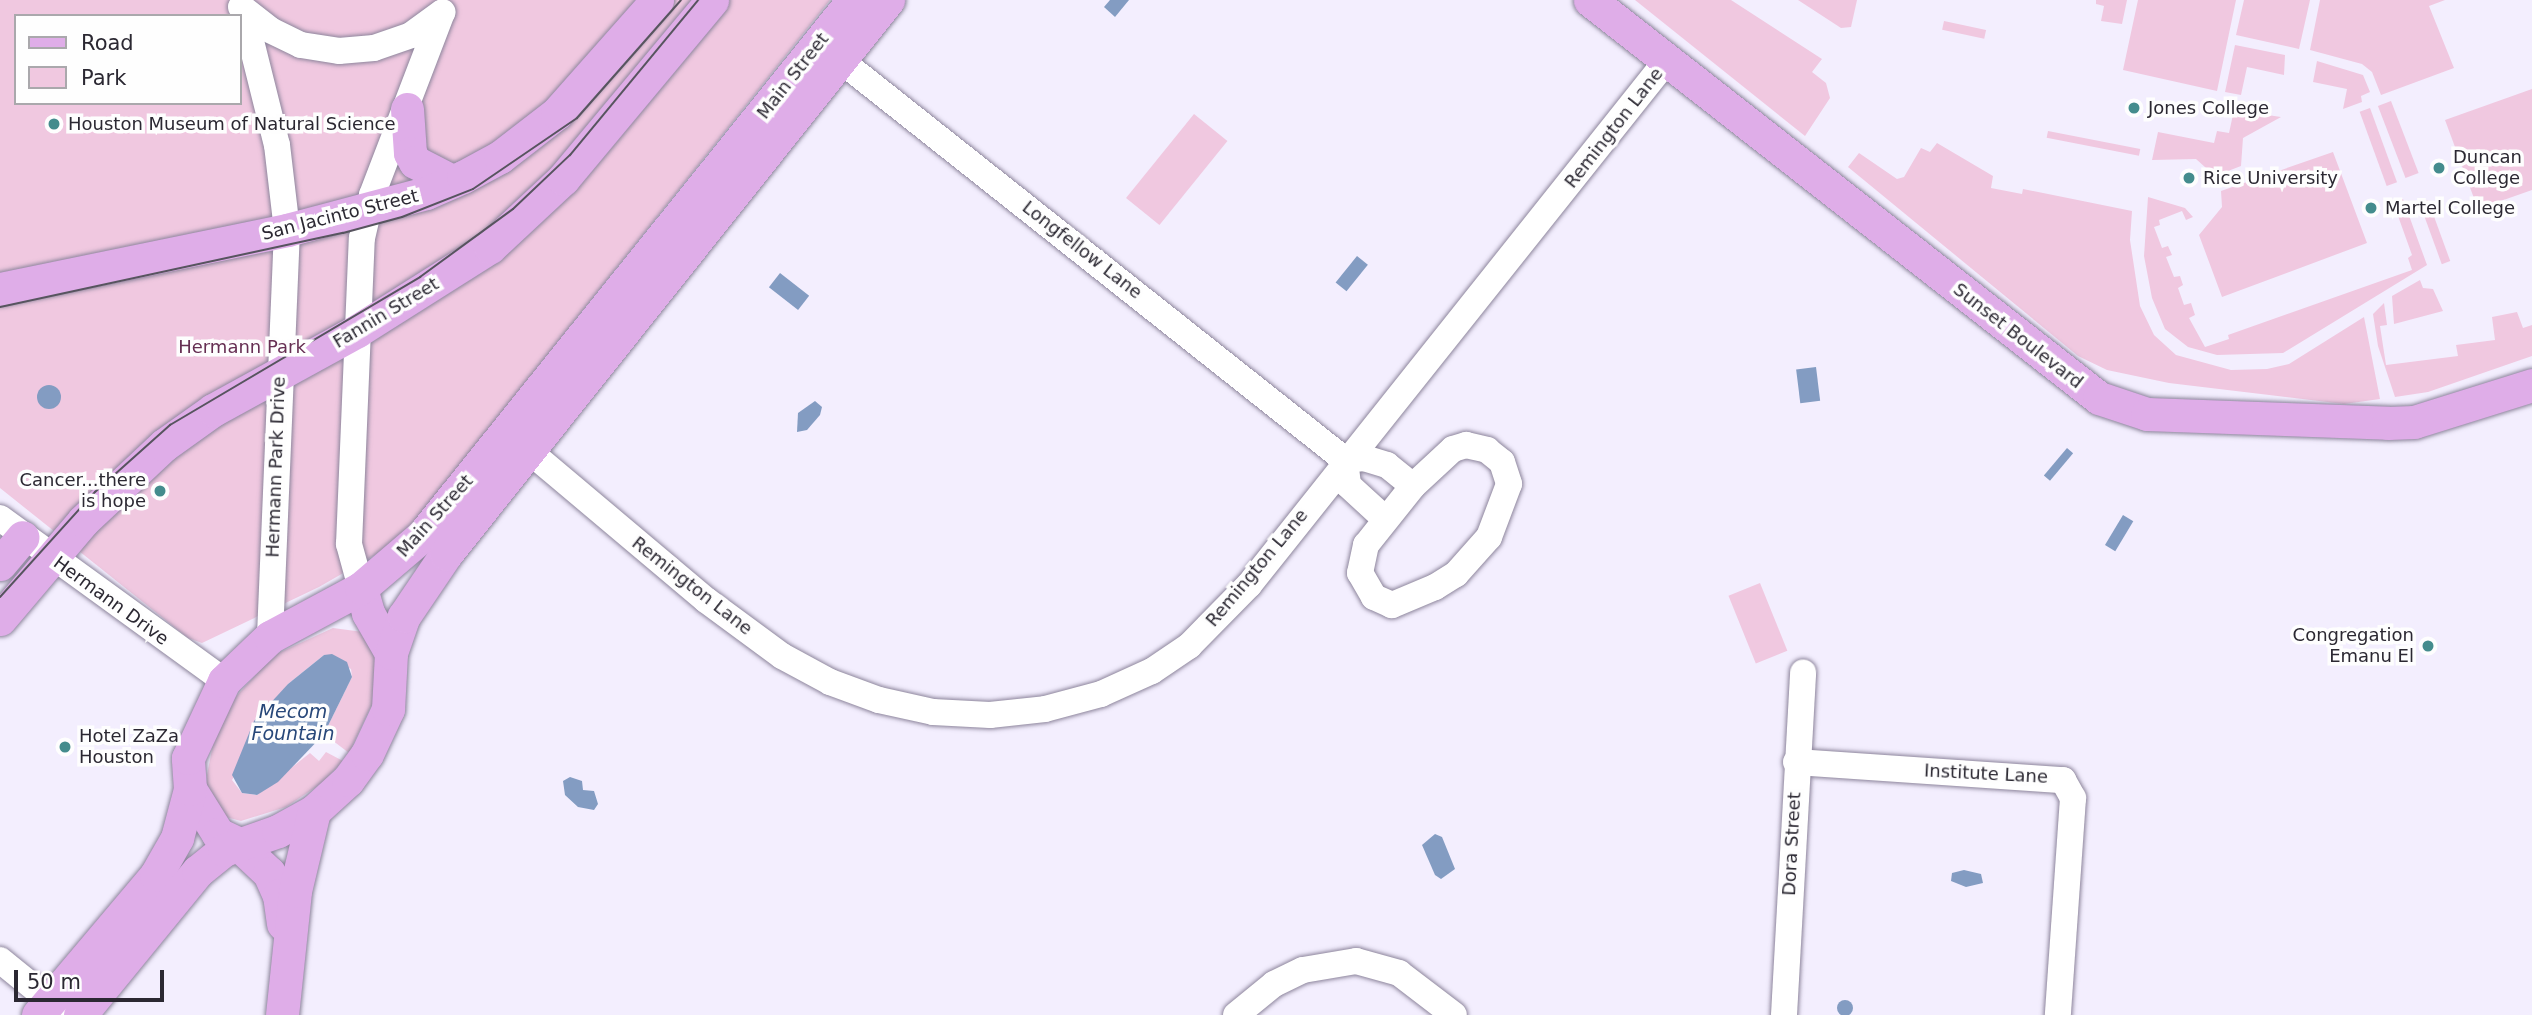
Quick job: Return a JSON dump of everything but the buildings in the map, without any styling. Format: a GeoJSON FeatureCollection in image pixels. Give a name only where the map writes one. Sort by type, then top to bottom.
{"type":"FeatureCollection","features":[{"type":"Feature","properties":{"kind":"main road","name":"San Jacinto Street"},"geometry":{"type":"LineString","coordinates":[[0,289],[287,230],[367,209],[452,181],[500,158],[557,113],[628,36],[657,0]]}},
{"type":"Feature","properties":{"kind":"main road","name":"Fannin Street"},"geometry":{"type":"LineString","coordinates":[[0,618],[83,521],[164,445],[213,410],[357,331],[490,247],[563,179],[712,0]]}},
{"type":"Feature","properties":{"kind":"main road","name":"Main Street"},"geometry":{"type":"LineString","coordinates":[[80,1015],[198,871],[237,843],[278,831],[314,811],[348,780],[379,732],[392,681],[391,653],[404,616],[446,554],[529,451],[829,51],[853,0]]}},
{"type":"Feature","properties":{"kind":"main road","name":"Main Street"},"geometry":{"type":"LineString","coordinates":[[52,1010],[156,875],[177,838],[190,789],[188,758],[224,681],[270,637],[355,601],[423,535],[829,51],[888,0]]}},
{"type":"Feature","properties":{"kind":"main road","name":"Sunset Boulevard"},"geometry":{"type":"LineString","coordinates":[[1590,0],[2088,390],[2123,408],[2147,415],[2273,422],[2413,422],[2532,385]]}},
{"type":"Feature","properties":{"kind":"main road"},"geometry":{"type":"LineString","coordinates":[[407,109],[410,153],[415,162],[452,181]]}},
{"type":"Feature","properties":{"kind":"main road"},"geometry":{"type":"LineString","coordinates":[[0,564],[12,527]]}},
{"type":"Feature","properties":{"kind":"main road"},"geometry":{"type":"LineString","coordinates":[[355,601],[391,653]]}},
{"type":"Feature","properties":{"kind":"main road"},"geometry":{"type":"LineString","coordinates":[[190,789],[206,820],[218,834],[237,843],[269,873],[279,895],[287,943]]}},
{"type":"Feature","properties":{"kind":"main road"},"geometry":{"type":"LineString","coordinates":[[282,1015],[287,943],[301,858],[314,811]]}},
{"type":"Feature","properties":{"kind":"street"},"geometry":{"type":"LineString","coordinates":[[239,5],[270,30],[302,45],[339,51],[374,48],[398,40],[448,7]]}},
{"type":"Feature","properties":{"kind":"street"},"geometry":{"type":"LineString","coordinates":[[355,601],[349,544],[357,331],[367,209],[448,7]]}},
{"type":"Feature","properties":{"kind":"street","name":"Hermann Park Drive"},"geometry":{"type":"LineString","coordinates":[[242,16],[277,145],[287,230],[270,637]]}},
{"type":"Feature","properties":{"kind":"street","name":"Longfellow Lane"},"geometry":{"type":"LineString","coordinates":[[829,51],[1345,460]]}},
{"type":"Feature","properties":{"kind":"street","name":"Remington Lane"},"geometry":{"type":"LineString","coordinates":[[529,451],[706,600],[782,656],[830,682],[879,700],[933,712],[990,715],[1045,709],[1101,694],[1152,671],[1189,646],[1249,585],[1345,460],[1445,344],[1667,60]]}},
{"type":"Feature","properties":{"kind":"street"},"geometry":{"type":"LineString","coordinates":[[1466,446],[1488,450],[1502,462],[1509,484],[1502,511],[1475,555],[1434,587],[1392,605],[1374,597],[1360,573],[1359,559],[1384,518],[1413,486],[1453,449],[1466,446]]}},
{"type":"Feature","properties":{"kind":"street"},"geometry":{"type":"LineString","coordinates":[[1384,518],[1348,485],[1345,460],[1364,458],[1387,465],[1413,486]]}},
{"type":"Feature","properties":{"kind":"street","name":"Hermann Drive"},"geometry":{"type":"LineString","coordinates":[[12,527],[51,558],[224,681]]}},
{"type":"Feature","properties":{"kind":"street","name":"Dora Street"},"geometry":{"type":"LineString","coordinates":[[1784,1015],[1803,673]]}},
{"type":"Feature","properties":{"kind":"street","name":"Institute Lane"},"geometry":{"type":"LineString","coordinates":[[1796,762],[2063,780],[2073,798],[2058,1015]]}},
{"type":"Feature","properties":{"kind":"street"},"geometry":{"type":"LineString","coordinates":[[0,960],[52,1010]]}},
{"type":"Feature","properties":{"kind":"street"},"geometry":{"type":"LineString","coordinates":[[1236,1015],[1274,984],[1303,970],[1356,961],[1399,972],[1454,1015]]}},
{"type":"Feature","properties":{"kind":"green space","name":"Hermann Park"},"geometry":{"type":"Polygon","coordinates":[[[0,0],[830,0],[406,532],[387,548],[319,587],[202,643],[188,638],[0,488],[0,0]]]}},
{"type":"Feature","properties":{"kind":"green space"},"geometry":{"type":"Polygon","coordinates":[[[1635,0],[1731,0],[1822,59],[1812,72],[1826,83],[1830,98],[1805,136],[1635,0]]]}},
{"type":"Feature","properties":{"kind":"green space"},"geometry":{"type":"Polygon","coordinates":[[[1798,0],[1857,0],[1851,27],[1841,28],[1798,0]]]}},
{"type":"Feature","properties":{"kind":"green space"},"geometry":{"type":"Polygon","coordinates":[[[2096,0],[2127,0],[2122,24],[2101,21],[2104,6],[2096,4],[2096,0]]]}},
{"type":"Feature","properties":{"kind":"green space"},"geometry":{"type":"Polygon","coordinates":[[[2138,0],[2236,0],[2217,91],[2123,70],[2138,0]]]}},
{"type":"Feature","properties":{"kind":"green space"},"geometry":{"type":"Polygon","coordinates":[[[2244,0],[2310,0],[2299,49],[2236,35],[2244,0]]]}},
{"type":"Feature","properties":{"kind":"green space"},"geometry":{"type":"Polygon","coordinates":[[[2320,0],[2445,0],[2429,6],[2454,68],[2381,95],[2372,72],[2362,64],[2310,50],[2320,0]]]}},
{"type":"Feature","properties":{"kind":"green space"},"geometry":{"type":"Polygon","coordinates":[[[1944,21],[1986,30],[1984,39],[1942,30],[1944,21]]]}},
{"type":"Feature","properties":{"kind":"green space"},"geometry":{"type":"Polygon","coordinates":[[[2235,45],[2285,55],[2284,75],[2247,67],[2241,95],[2225,92],[2235,45]]]}},
{"type":"Feature","properties":{"kind":"green space"},"geometry":{"type":"Polygon","coordinates":[[[2317,61],[2363,75],[2370,92],[2361,96],[2362,102],[2343,109],[2347,89],[2313,82],[2317,61]]]}},
{"type":"Feature","properties":{"kind":"green space"},"geometry":{"type":"Polygon","coordinates":[[[2532,89],[2532,190],[2478,209],[2445,120],[2532,89]]]}},
{"type":"Feature","properties":{"kind":"green space"},"geometry":{"type":"Polygon","coordinates":[[[2391,101],[2419,173],[2406,178],[2378,106],[2391,101]]]}},
{"type":"Feature","properties":{"kind":"green space"},"geometry":{"type":"Polygon","coordinates":[[[2370,108],[2397,182],[2387,186],[2360,112],[2370,108]]]}},
{"type":"Feature","properties":{"kind":"green space"},"geometry":{"type":"Polygon","coordinates":[[[2234,110],[2281,117],[2243,138],[2241,166],[2215,176],[2196,159],[2152,160],[2158,132],[2214,143],[2217,131],[2229,133],[2234,110]]]}},
{"type":"Feature","properties":{"kind":"green space"},"geometry":{"type":"Polygon","coordinates":[[[1194,114],[1227,141],[1159,225],[1126,198],[1194,114]]]}},
{"type":"Feature","properties":{"kind":"green space"},"geometry":{"type":"Polygon","coordinates":[[[2048,131],[2140,149],[2139,156],[2047,138],[2048,131]]]}},
{"type":"Feature","properties":{"kind":"green space"},"geometry":{"type":"Polygon","coordinates":[[[1937,143],[1993,176],[1991,188],[2022,194],[2023,189],[2132,211],[2130,240],[2140,306],[2154,335],[2176,355],[2231,370],[2267,369],[2289,364],[2364,317],[2380,399],[2344,404],[2169,383],[2107,370],[2078,356],[1848,167],[1859,153],[1897,179],[1904,177],[1921,148],[1930,152],[1937,143]]]}},
{"type":"Feature","properties":{"kind":"green space"},"geometry":{"type":"Polygon","coordinates":[[[2333,152],[2367,243],[2222,297],[2199,235],[2222,207],[2221,191],[2333,152]]]}},
{"type":"Feature","properties":{"kind":"green space"},"geometry":{"type":"Polygon","coordinates":[[[2148,197],[2185,208],[2193,217],[2186,220],[2182,211],[2159,220],[2160,225],[2154,227],[2162,248],[2168,246],[2172,255],[2166,257],[2174,277],[2180,276],[2183,285],[2178,288],[2184,305],[2191,303],[2195,315],[2189,318],[2205,347],[2229,339],[2228,335],[2412,270],[2408,258],[2412,255],[2393,202],[2403,199],[2427,265],[2283,353],[2217,355],[2188,347],[2165,329],[2152,298],[2144,256],[2148,197]]]}},
{"type":"Feature","properties":{"kind":"green space"},"geometry":{"type":"Polygon","coordinates":[[[2428,200],[2450,261],[2442,264],[2420,203],[2428,200]]]}},
{"type":"Feature","properties":{"kind":"green space"},"geometry":{"type":"Polygon","coordinates":[[[2420,280],[2423,288],[2433,289],[2443,311],[2394,324],[2392,296],[2420,280]]]}},
{"type":"Feature","properties":{"kind":"green space"},"geometry":{"type":"Polygon","coordinates":[[[2384,303],[2387,325],[2380,326],[2386,365],[2458,356],[2456,345],[2495,340],[2492,317],[2517,312],[2523,328],[2532,325],[2532,356],[2428,392],[2395,397],[2378,346],[2373,314],[2384,303]]]}},
{"type":"Feature","properties":{"kind":"green space"},"geometry":{"type":"Polygon","coordinates":[[[1760,583],[1787,651],[1756,663],[1728,596],[1760,583]]]}},
{"type":"Feature","properties":{"kind":"green space"},"geometry":{"type":"Polygon","coordinates":[[[333,628],[363,632],[377,659],[372,704],[349,753],[324,734],[352,677],[351,669],[324,655],[288,684],[232,780],[242,793],[257,795],[310,753],[319,761],[326,752],[343,761],[322,783],[286,807],[241,821],[222,816],[207,787],[207,775],[213,744],[231,702],[274,655],[333,628]]]}},
{"type":"Feature","properties":{"kind":"water"},"geometry":{"type":"Polygon","coordinates":[[[1110,0],[1129,0],[1115,17],[1104,7],[1110,0]]]}},
{"type":"Feature","properties":{"kind":"water"},"geometry":{"type":"Polygon","coordinates":[[[1357,256],[1368,265],[1346,291],[1336,282],[1357,256]]]}},
{"type":"Feature","properties":{"kind":"water"},"geometry":{"type":"Polygon","coordinates":[[[780,273],[809,296],[798,310],[769,287],[780,273]]]}},
{"type":"Feature","properties":{"kind":"water"},"geometry":{"type":"Polygon","coordinates":[[[1816,367],[1820,401],[1800,403],[1796,369],[1816,367]]]}},
{"type":"Feature","properties":{"kind":"water"},"geometry":{"type":"Polygon","coordinates":[[[49,385],[58,388],[61,397],[58,406],[49,409],[40,406],[37,397],[40,388],[49,385]]]}},
{"type":"Feature","properties":{"kind":"water"},"geometry":{"type":"Polygon","coordinates":[[[815,401],[822,407],[820,415],[807,430],[797,432],[798,413],[815,401]]]}},
{"type":"Feature","properties":{"kind":"water"},"geometry":{"type":"Polygon","coordinates":[[[2067,448],[2073,453],[2050,481],[2044,476],[2067,448]]]}},
{"type":"Feature","properties":{"kind":"water"},"geometry":{"type":"Polygon","coordinates":[[[2123,515],[2133,521],[2115,551],[2105,545],[2123,515]]]}},
{"type":"Feature","properties":{"kind":"water","name":"Mecom Fountain"},"geometry":{"type":"Polygon","coordinates":[[[332,654],[347,662],[352,677],[324,734],[278,782],[257,795],[242,793],[232,775],[254,721],[288,684],[324,655],[332,654]]]}},
{"type":"Feature","properties":{"kind":"water"},"geometry":{"type":"Polygon","coordinates":[[[570,777],[582,781],[583,790],[594,791],[598,804],[594,810],[578,807],[565,795],[563,781],[570,777]]]}},
{"type":"Feature","properties":{"kind":"water"},"geometry":{"type":"Polygon","coordinates":[[[1435,834],[1442,837],[1455,869],[1441,879],[1435,875],[1422,845],[1435,834]]]}},
{"type":"Feature","properties":{"kind":"water"},"geometry":{"type":"Polygon","coordinates":[[[1964,870],[1981,874],[1983,883],[1966,887],[1951,881],[1952,873],[1964,870]]]}},
{"type":"Feature","properties":{"kind":"water"},"geometry":{"type":"Polygon","coordinates":[[[1845,1000],[1853,1008],[1845,1016],[1837,1008],[1845,1000]]]}},
{"type":"Feature","properties":{"kind":"tram line"},"geometry":{"type":"LineString","coordinates":[[0,307],[343,233],[402,217],[473,189],[577,118],[681,0]]}},
{"type":"Feature","properties":{"kind":"tram line"},"geometry":{"type":"LineString","coordinates":[[0,597],[95,492],[170,425],[420,277],[513,209],[570,155],[698,0]]}},
{"type":"Feature","properties":{"kind":"place","name":"Jones College"},"geometry":{"type":"Point","coordinates":[2134,108]}},
{"type":"Feature","properties":{"kind":"place","name":"Houston Museum of Natural Science"},"geometry":{"type":"Point","coordinates":[54,124]}},
{"type":"Feature","properties":{"kind":"place","name":"Duncan College"},"geometry":{"type":"Point","coordinates":[2439,168]}},
{"type":"Feature","properties":{"kind":"place","name":"Rice University"},"geometry":{"type":"Point","coordinates":[2189,178]}},
{"type":"Feature","properties":{"kind":"place","name":"Martel College"},"geometry":{"type":"Point","coordinates":[2371,208]}},
{"type":"Feature","properties":{"kind":"place","name":"Cancer...there is hope"},"geometry":{"type":"Point","coordinates":[160,491]}},
{"type":"Feature","properties":{"kind":"place","name":"Congregation Emanu El"},"geometry":{"type":"Point","coordinates":[2428,646]}},
{"type":"Feature","properties":{"kind":"place","name":"Hotel ZaZa Houston"},"geometry":{"type":"Point","coordinates":[65,747]}}]}
